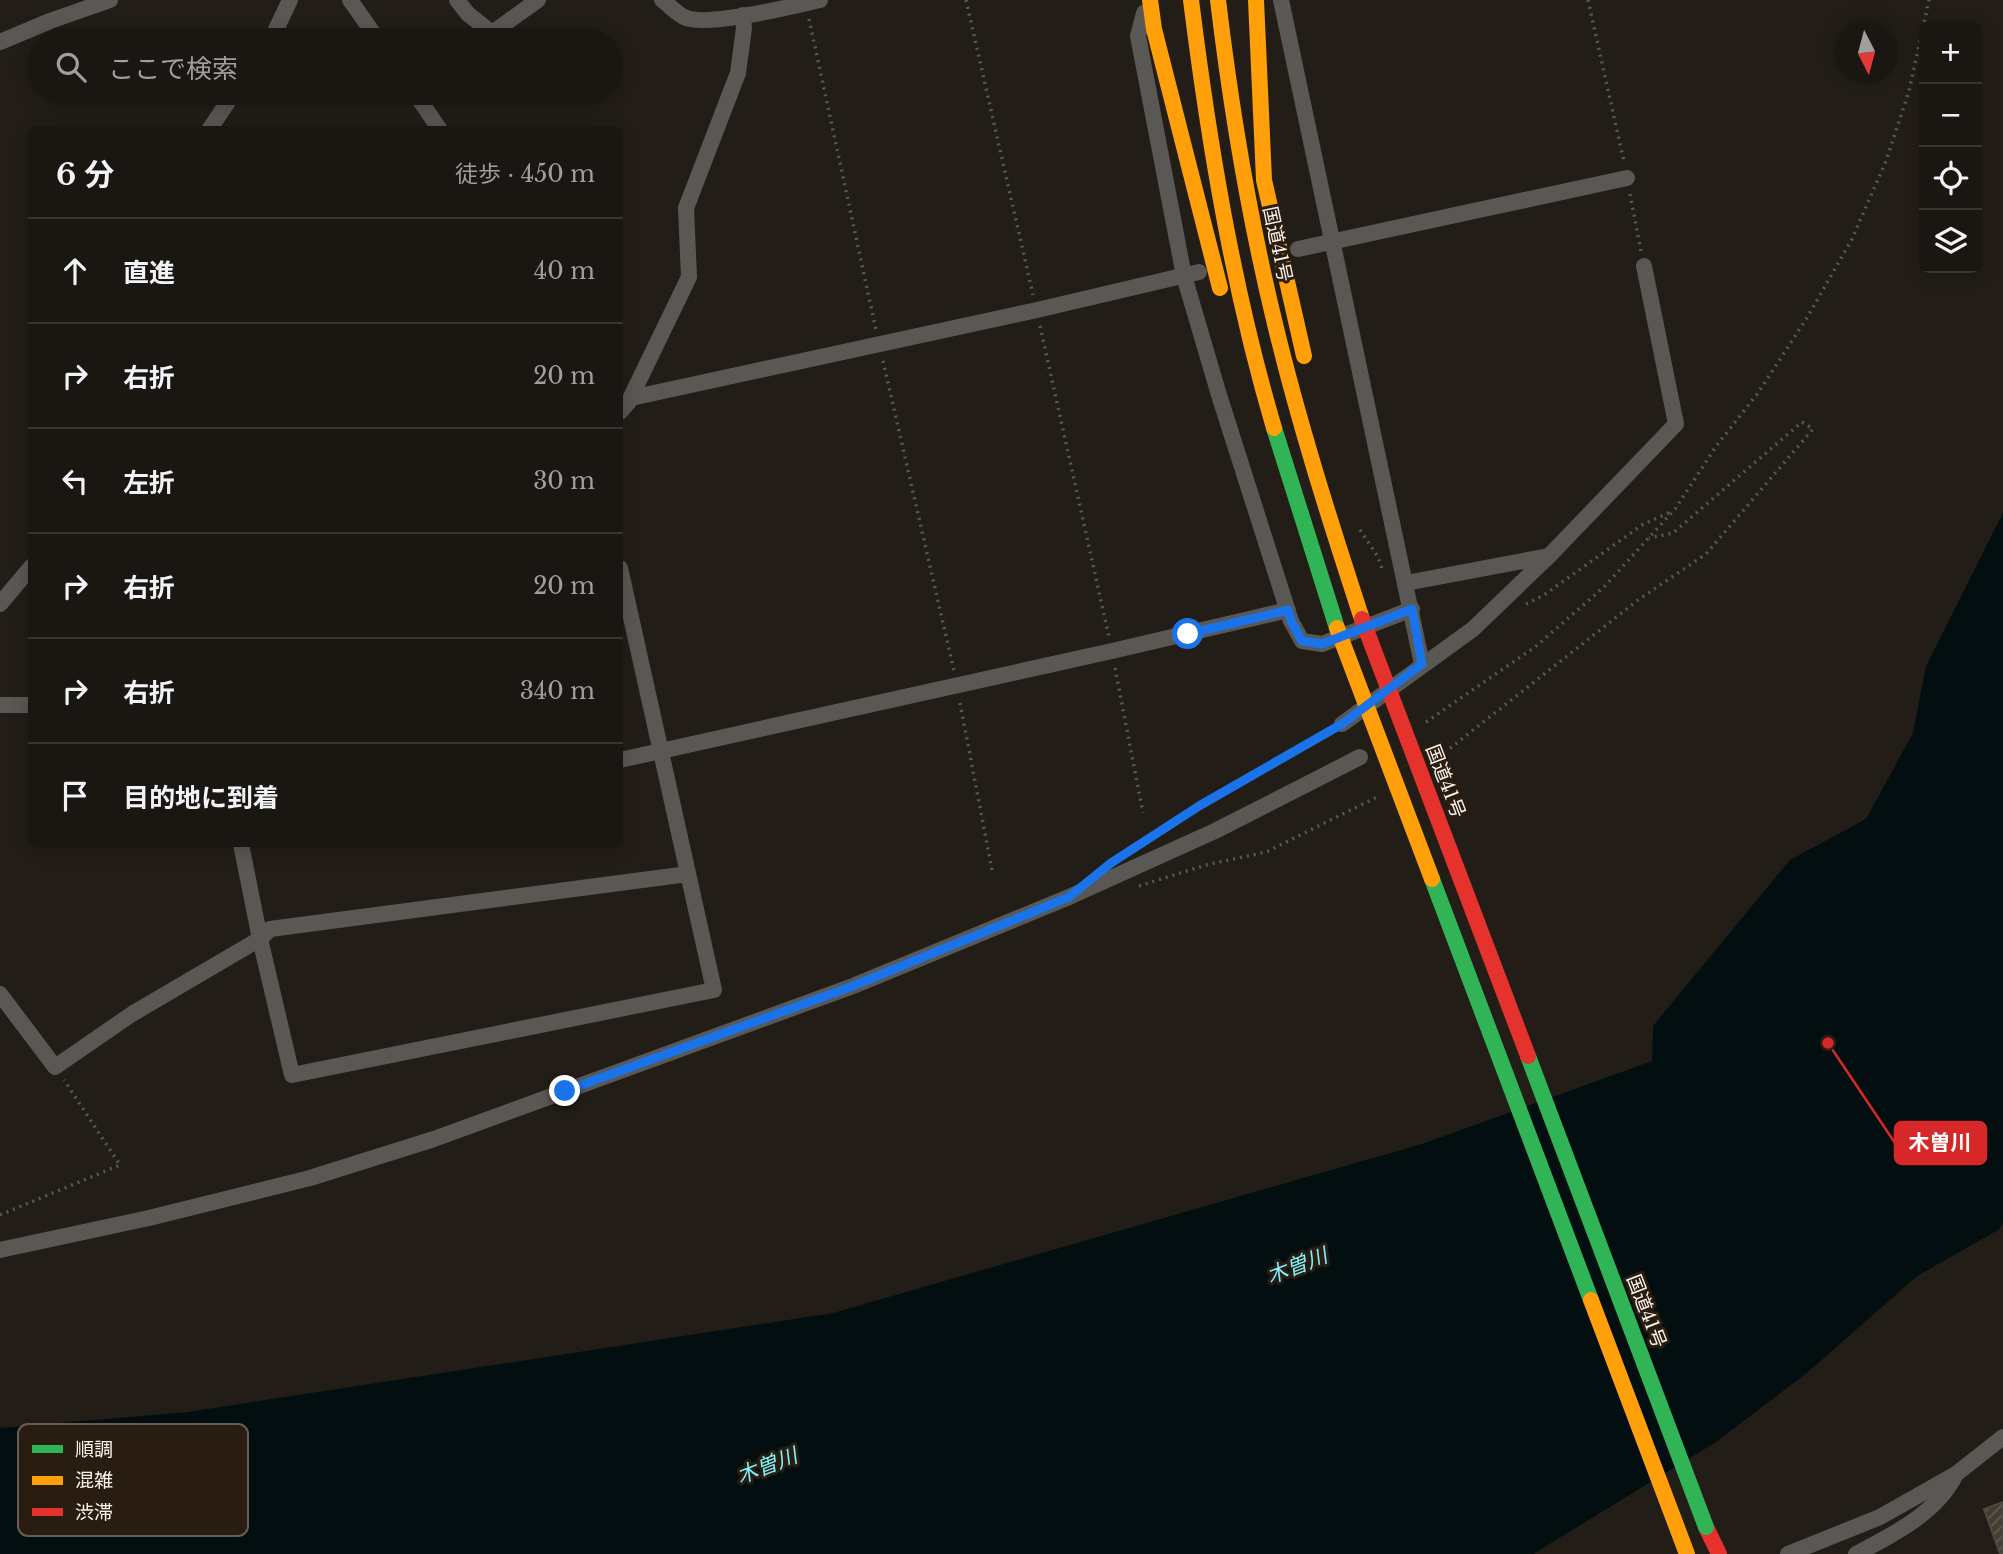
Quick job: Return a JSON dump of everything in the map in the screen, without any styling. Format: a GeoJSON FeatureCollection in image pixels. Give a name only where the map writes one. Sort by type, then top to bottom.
{"type":"FeatureCollection","features":[{"type":"Feature","properties":{"kind":"highway"},"geometry":{"type":"LineString","coordinates":[[1149,0],[1157,42],[1228,315],[1245,372],[1272,421]]}},
{"type":"Feature","properties":{"kind":"highway"},"geometry":{"type":"LineString","coordinates":[[1191,0],[1216,174],[1239,288],[1272,421],[1338,628],[1687,1554]]}},
{"type":"Feature","properties":{"kind":"highway","name":"国道41号"},"geometry":{"type":"LineString","coordinates":[[1218,0],[1241,167],[1265,283],[1299,415],[1339,550],[1362,619],[1717,1554]]}},
{"type":"Feature","properties":{"kind":"highway"},"geometry":{"type":"LineString","coordinates":[[1256,0],[1264,180],[1307,371]]}},
{"type":"Feature","properties":{"kind":"highway"},"geometry":{"type":"LineString","coordinates":[[1322,439],[1341,521],[1339,550]]}},
{"type":"Feature","properties":{"kind":"street"},"geometry":{"type":"LineString","coordinates":[[33,28],[110,0]]}},
{"type":"Feature","properties":{"kind":"street"},"geometry":{"type":"LineString","coordinates":[[277,28],[290,0]]}},
{"type":"Feature","properties":{"kind":"street"},"geometry":{"type":"LineString","coordinates":[[350,0],[370,28]]}},
{"type":"Feature","properties":{"kind":"street"},"geometry":{"type":"LineString","coordinates":[[457,0],[468,14],[486,28]]}},
{"type":"Feature","properties":{"kind":"street"},"geometry":{"type":"LineString","coordinates":[[499,28],[538,0]]}},
{"type":"Feature","properties":{"kind":"street"},"geometry":{"type":"LineString","coordinates":[[662,0],[683,17],[696,21],[718,20],[751,9],[810,1]]}},
{"type":"Feature","properties":{"kind":"street"},"geometry":{"type":"LineString","coordinates":[[1149,0],[1138,36],[1219,395],[1291,621],[1302,641],[1322,644],[1412,609]]}},
{"type":"Feature","properties":{"kind":"street"},"geometry":{"type":"LineString","coordinates":[[1281,0],[1422,664]]}},
{"type":"Feature","properties":{"kind":"street"},"geometry":{"type":"LineString","coordinates":[[625,402],[689,277],[686,208],[738,73],[744,28],[751,9]]}},
{"type":"Feature","properties":{"kind":"street"},"geometry":{"type":"LineString","coordinates":[[0,42],[28,30]]}},
{"type":"Feature","properties":{"kind":"street"},"geometry":{"type":"LineString","coordinates":[[212,126],[226,105]]}},
{"type":"Feature","properties":{"kind":"street"},"geometry":{"type":"LineString","coordinates":[[423,105],[437,126]]}},
{"type":"Feature","properties":{"kind":"street"},"geometry":{"type":"LineString","coordinates":[[1298,250],[1627,178]]}},
{"type":"Feature","properties":{"kind":"street"},"geometry":{"type":"LineString","coordinates":[[1342,724],[1473,629],[1549,556],[1676,424],[1644,266]]}},
{"type":"Feature","properties":{"kind":"street"},"geometry":{"type":"LineString","coordinates":[[625,402],[1192,274]]}},
{"type":"Feature","properties":{"kind":"street"},"geometry":{"type":"LineString","coordinates":[[1406,583],[1549,556]]}},
{"type":"Feature","properties":{"kind":"street"},"geometry":{"type":"LineString","coordinates":[[0,604],[28,571]]}},
{"type":"Feature","properties":{"kind":"street"},"geometry":{"type":"LineString","coordinates":[[242,847],[292,1075],[714,990],[661,751],[627,637],[623,598]]}},
{"type":"Feature","properties":{"kind":"street"},"geometry":{"type":"LineString","coordinates":[[623,759],[1288,610]]}},
{"type":"Feature","properties":{"kind":"street"},"geometry":{"type":"LineString","coordinates":[[0,705],[28,705]]}},
{"type":"Feature","properties":{"kind":"street"},"geometry":{"type":"LineString","coordinates":[[0,1250],[149,1218],[310,1178],[474,1125],[891,971],[1069,897],[1214,831],[1360,757]]}},
{"type":"Feature","properties":{"kind":"street"},"geometry":{"type":"LineString","coordinates":[[2,999],[55,1067],[132,1014],[260,939],[270,929],[688,874]]}},
{"type":"Feature","properties":{"kind":"street"},"geometry":{"type":"LineString","coordinates":[[1788,1554],[1880,1517],[1956,1474],[2003,1437]]}},
{"type":"Feature","properties":{"kind":"street"},"geometry":{"type":"LineString","coordinates":[[1857,1554],[1930,1509],[1947,1492],[1956,1474]]}},
{"type":"Feature","properties":{"kind":"path"},"geometry":{"type":"LineString","coordinates":[[966,0],[1112,651],[1143,813]]}},
{"type":"Feature","properties":{"kind":"path"},"geometry":{"type":"LineString","coordinates":[[1588,0],[1644,266]]}},
{"type":"Feature","properties":{"kind":"path"},"geometry":{"type":"LineString","coordinates":[[1424,723],[1535,647],[1604,587],[1675,509],[1717,445],[1758,393],[1801,327],[1852,239],[1886,161],[1905,103],[1929,0]]}},
{"type":"Feature","properties":{"kind":"path"},"geometry":{"type":"LineString","coordinates":[[810,1],[879,344],[957,685],[992,870]]}},
{"type":"Feature","properties":{"kind":"path"},"geometry":{"type":"LineString","coordinates":[[1437,759],[1637,600],[1706,554],[1813,429],[1802,422],[1673,533],[1649,538]]}},
{"type":"Feature","properties":{"kind":"path"},"geometry":{"type":"LineString","coordinates":[[1521,606],[1544,595],[1642,525],[1675,509]]}},
{"type":"Feature","properties":{"kind":"path"},"geometry":{"type":"LineString","coordinates":[[1133,848],[1199,806],[1342,724]]}},
{"type":"Feature","properties":{"kind":"path"},"geometry":{"type":"LineString","coordinates":[[1129,889],[1206,865],[1266,852],[1387,791]]}},
{"type":"Feature","properties":{"kind":"path"},"geometry":{"type":"LineString","coordinates":[[0,1216],[120,1165],[55,1067]]}},
{"type":"Feature","properties":{"kind":"water","name":"木曽川"},"geometry":{"type":"Polygon","coordinates":[[[2003,513],[2003,1223],[1998,1230],[1917,1276],[1808,1372],[1716,1442],[1533,1554],[0,1554],[0,1428],[18,1426],[18,1536],[248,1536],[248,1424],[47,1424],[188,1412],[833,1313],[1422,1144],[1652,1061],[1653,1026],[1790,860],[1866,819],[1913,733],[1926,666],[2003,513]]]}},
{"type":"Feature","properties":{"kind":"building"},"geometry":{"type":"Polygon","coordinates":[[[2003,1502],[2003,1554],[2000,1554],[1984,1509],[2003,1502]]]}},
{"type":"Feature","properties":{"kind":"traffic: fast"},"geometry":{"type":"LineString","coordinates":[[1274,428],[1337,628]]}},
{"type":"Feature","properties":{"kind":"traffic: fast"},"geometry":{"type":"LineString","coordinates":[[1432,879],[1591,1300]]}},
{"type":"Feature","properties":{"kind":"traffic: fast"},"geometry":{"type":"LineString","coordinates":[[1528,1056],[1706,1527]]}},
{"type":"Feature","properties":{"kind":"traffic: slow"},"geometry":{"type":"LineString","coordinates":[[1150,0],[1154,29],[1220,288]]}},
{"type":"Feature","properties":{"kind":"traffic: slow"},"geometry":{"type":"LineString","coordinates":[[1191,0],[1206,108],[1234,269],[1274,428]]}},
{"type":"Feature","properties":{"kind":"traffic: slow"},"geometry":{"type":"LineString","coordinates":[[1218,0],[1242,163],[1266,284],[1305,435],[1362,619]]}},
{"type":"Feature","properties":{"kind":"traffic: slow"},"geometry":{"type":"LineString","coordinates":[[1256,0],[1264,180],[1304,356]]}},
{"type":"Feature","properties":{"kind":"traffic: slow"},"geometry":{"type":"LineString","coordinates":[[1337,628],[1432,879]]}},
{"type":"Feature","properties":{"kind":"traffic: slow"},"geometry":{"type":"LineString","coordinates":[[1591,1300],[1687,1554]]}},
{"type":"Feature","properties":{"kind":"traffic: jam"},"geometry":{"type":"LineString","coordinates":[[1362,619],[1528,1056]]}},
{"type":"Feature","properties":{"kind":"traffic: jam"},"geometry":{"type":"LineString","coordinates":[[1706,1527],[1719,1554]]}},
{"type":"Feature","properties":{"kind":"place","name":"木曽川"},"geometry":{"type":"Point","coordinates":[1828,1043]}},
{"type":"Feature","properties":{"kind":"route"},"geometry":{"type":"LineString","coordinates":[[565,1091],[853,986],[1069,897],[1111,863],[1199,806],[1342,724],[1422,664],[1412,609],[1322,644],[1302,641],[1288,610],[1188,634]]}}]}
